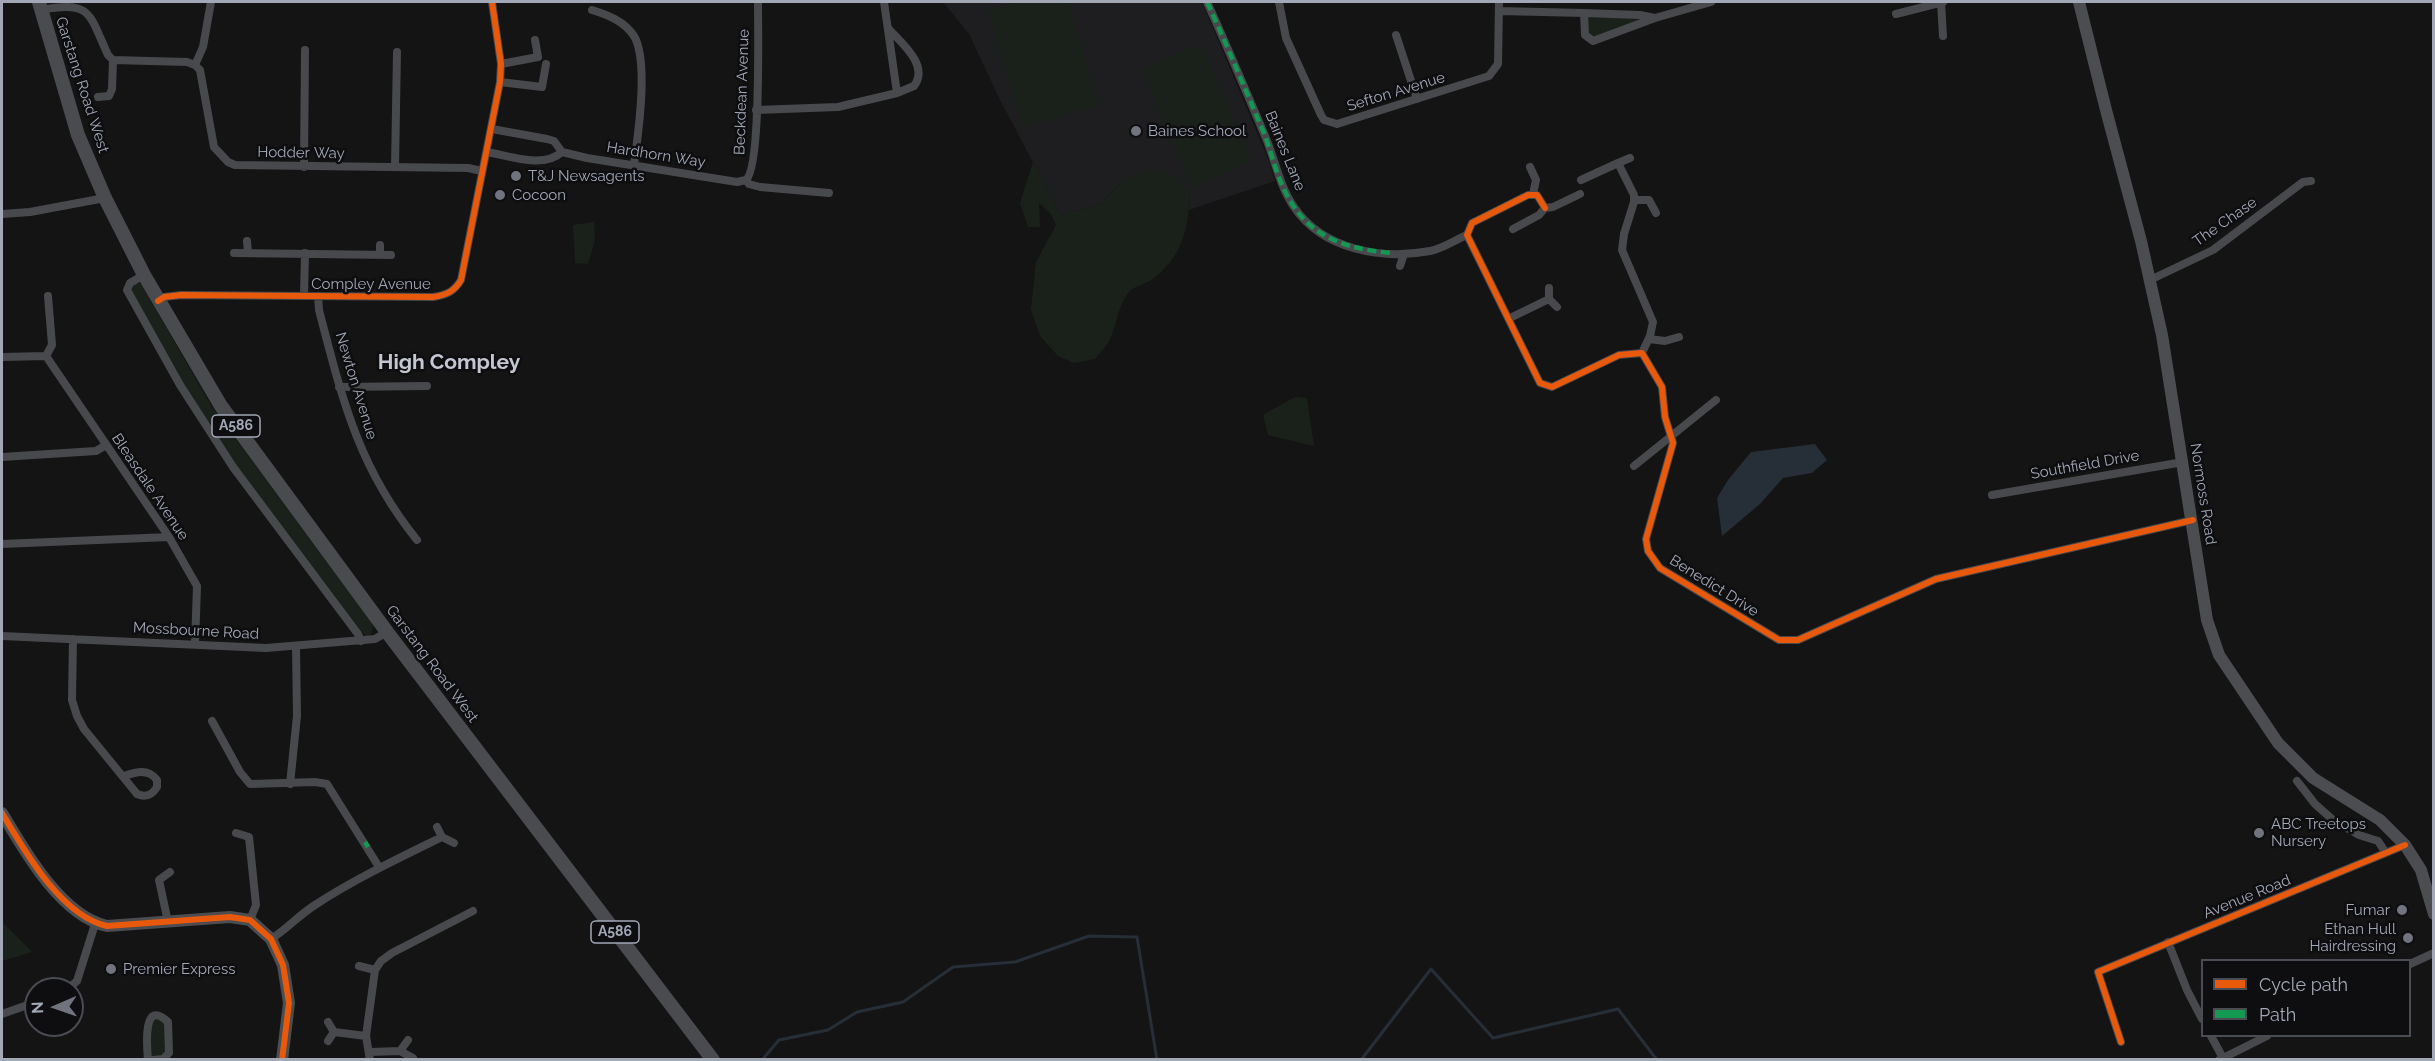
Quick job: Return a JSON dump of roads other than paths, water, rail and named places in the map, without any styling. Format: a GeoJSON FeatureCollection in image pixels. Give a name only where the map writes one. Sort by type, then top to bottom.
{"type":"FeatureCollection","features":[{"type":"Feature","properties":{"kind":"main road","name":"Normoss Road"},"geometry":{"type":"LineString","coordinates":[[2079,2],[2150,280],[2193,520],[2207,620],[2216,648],[2278,743],[2292,758],[2321,784],[2385,824],[2405,845],[2421,870],[2433,914]]}},
{"type":"Feature","properties":{"kind":"main road","name":"Garstang Road West"},"geometry":{"type":"LineString","coordinates":[[40,6],[78,135],[105,198],[158,301],[221,406],[387,632],[712,1059]]}},
{"type":"Feature","properties":{"kind":"main road"},"geometry":{"type":"LineString","coordinates":[[2,813],[45,879],[67,902],[95,924],[107,926],[230,917],[250,920],[271,939],[283,965],[289,1003],[282,1059]]}},
{"type":"Feature","properties":{"kind":"street"},"geometry":{"type":"LineString","coordinates":[[40,6],[64,4],[79,6],[87,11],[108,55],[113,60],[195,64],[203,47],[211,2]]}},
{"type":"Feature","properties":{"kind":"street","name":"Compley Avenue"},"geometry":{"type":"LineString","coordinates":[[158,301],[172,296],[429,297],[442,296],[451,292],[461,280],[500,82],[501,64],[492,2]]}},
{"type":"Feature","properties":{"kind":"street","name":"Beckdean Avenue"},"geometry":{"type":"LineString","coordinates":[[746,180],[750,177],[754,162],[758,2]]}},
{"type":"Feature","properties":{"kind":"street"},"geometry":{"type":"LineString","coordinates":[[884,2],[897,93]]}},
{"type":"Feature","properties":{"kind":"street","name":"Baines Lane"},"geometry":{"type":"LineString","coordinates":[[1207,2],[1267,142],[1283,189],[1293,206],[1309,224],[1327,238],[1353,248],[1404,254],[1430,251],[1467,235]]}},
{"type":"Feature","properties":{"kind":"street","name":"Sefton Avenue"},"geometry":{"type":"LineString","coordinates":[[1279,2],[1286,38],[1324,120],[1337,124],[1491,74],[1498,64],[1499,6]]}},
{"type":"Feature","properties":{"kind":"street"},"geometry":{"type":"LineString","coordinates":[[1584,13],[1585,35],[1593,41],[1655,18],[1711,2]]}},
{"type":"Feature","properties":{"kind":"street"},"geometry":{"type":"LineString","coordinates":[[1896,14],[1941,2],[1943,36]]}},
{"type":"Feature","properties":{"kind":"street"},"geometry":{"type":"LineString","coordinates":[[1499,6],[1640,15],[1655,18]]}},
{"type":"Feature","properties":{"kind":"street"},"geometry":{"type":"LineString","coordinates":[[592,10],[608,15],[623,24],[638,45],[641,70],[639,128],[634,165]]}},
{"type":"Feature","properties":{"kind":"street"},"geometry":{"type":"LineString","coordinates":[[756,110],[838,108],[897,93],[914,86],[920,75],[919,67],[888,28]]}},
{"type":"Feature","properties":{"kind":"street"},"geometry":{"type":"LineString","coordinates":[[1396,35],[1417,99]]}},
{"type":"Feature","properties":{"kind":"street"},"geometry":{"type":"LineString","coordinates":[[501,64],[538,57],[536,40]]}},
{"type":"Feature","properties":{"kind":"street"},"geometry":{"type":"LineString","coordinates":[[304,167],[305,50]]}},
{"type":"Feature","properties":{"kind":"street"},"geometry":{"type":"LineString","coordinates":[[395,167],[397,52]]}},
{"type":"Feature","properties":{"kind":"street"},"geometry":{"type":"LineString","coordinates":[[98,97],[109,96],[112,89],[113,60]]}},
{"type":"Feature","properties":{"kind":"street","name":"Hodder Way"},"geometry":{"type":"LineString","coordinates":[[195,64],[200,70],[214,147],[220,156],[235,165],[468,168],[482,171]]}},
{"type":"Feature","properties":{"kind":"street"},"geometry":{"type":"LineString","coordinates":[[500,82],[542,87],[546,64]]}},
{"type":"Feature","properties":{"kind":"street","name":"Hardhorn Way"},"geometry":{"type":"LineString","coordinates":[[492,129],[547,138],[554,141],[562,152],[587,158],[737,182],[746,180],[749,184],[760,187],[829,193]]}},
{"type":"Feature","properties":{"kind":"street","name":"Hardhorn Way"},"geometry":{"type":"LineString","coordinates":[[487,152],[540,160],[555,158],[562,152]]}},
{"type":"Feature","properties":{"kind":"street"},"geometry":{"type":"LineString","coordinates":[[1581,180],[1630,158]]}},
{"type":"Feature","properties":{"kind":"street"},"geometry":{"type":"LineString","coordinates":[[1533,194],[1472,223],[1467,235],[1540,382],[1547,387],[1552,387],[1619,354],[1642,353],[1652,330],[1652,318],[1622,249],[1624,234],[1634,208],[1634,200],[1618,163]]}},
{"type":"Feature","properties":{"kind":"street"},"geometry":{"type":"LineString","coordinates":[[1530,166],[1536,180],[1533,194]]}},
{"type":"Feature","properties":{"kind":"street","name":"The Chase"},"geometry":{"type":"LineString","coordinates":[[2150,280],[2213,250],[2303,182],[2311,181]]}},
{"type":"Feature","properties":{"kind":"street"},"geometry":{"type":"LineString","coordinates":[[1533,194],[1540,198],[1545,208]]}},
{"type":"Feature","properties":{"kind":"street"},"geometry":{"type":"LineString","coordinates":[[1513,229],[1539,215],[1545,208],[1553,207],[1580,194]]}},
{"type":"Feature","properties":{"kind":"street"},"geometry":{"type":"LineString","coordinates":[[2,214],[30,212],[105,198]]}},
{"type":"Feature","properties":{"kind":"street"},"geometry":{"type":"LineString","coordinates":[[1634,200],[1650,200],[1656,213]]}},
{"type":"Feature","properties":{"kind":"street"},"geometry":{"type":"LineString","coordinates":[[247,241],[248,253]]}},
{"type":"Feature","properties":{"kind":"street"},"geometry":{"type":"LineString","coordinates":[[380,245],[380,255]]}},
{"type":"Feature","properties":{"kind":"street"},"geometry":{"type":"LineString","coordinates":[[234,253],[391,255]]}},
{"type":"Feature","properties":{"kind":"street"},"geometry":{"type":"LineString","coordinates":[[304,296],[305,253]]}},
{"type":"Feature","properties":{"kind":"street"},"geometry":{"type":"LineString","coordinates":[[1400,266],[1404,254]]}},
{"type":"Feature","properties":{"kind":"street"},"geometry":{"type":"LineString","coordinates":[[144,275],[130,283],[127,290],[161,354],[234,467],[358,633],[361,641]]}},
{"type":"Feature","properties":{"kind":"street"},"geometry":{"type":"LineString","coordinates":[[1549,288],[1549,299],[1557,307]]}},
{"type":"Feature","properties":{"kind":"street"},"geometry":{"type":"LineString","coordinates":[[2,357],[46,356],[52,345],[48,296]]}},
{"type":"Feature","properties":{"kind":"street","name":"Newton Avenue"},"geometry":{"type":"LineString","coordinates":[[318,296],[319,310],[339,387],[354,433],[377,482],[417,540]]}},
{"type":"Feature","properties":{"kind":"street"},"geometry":{"type":"LineString","coordinates":[[1510,318],[1549,299]]}},
{"type":"Feature","properties":{"kind":"street"},"geometry":{"type":"LineString","coordinates":[[1649,339],[1665,341],[1679,337]]}},
{"type":"Feature","properties":{"kind":"street","name":"Benedict Drive"},"geometry":{"type":"LineString","coordinates":[[1642,353],[1662,387],[1665,417],[1672,435],[1672,449],[1646,539],[1653,560],[1660,568],[1779,640],[1798,640],[1936,579],[2193,520]]}},
{"type":"Feature","properties":{"kind":"street","name":"Bleasdale Avenue"},"geometry":{"type":"LineString","coordinates":[[46,356],[169,537],[197,586],[195,644]]}},
{"type":"Feature","properties":{"kind":"street"},"geometry":{"type":"LineString","coordinates":[[339,387],[427,386]]}},
{"type":"Feature","properties":{"kind":"street"},"geometry":{"type":"LineString","coordinates":[[1634,466],[1716,400]]}},
{"type":"Feature","properties":{"kind":"street"},"geometry":{"type":"LineString","coordinates":[[2,458],[96,451],[106,445]]}},
{"type":"Feature","properties":{"kind":"street","name":"Southfield Drive"},"geometry":{"type":"LineString","coordinates":[[1992,495],[2183,462]]}},
{"type":"Feature","properties":{"kind":"street"},"geometry":{"type":"LineString","coordinates":[[2,544],[169,537]]}},
{"type":"Feature","properties":{"kind":"street","name":"Mossbourne Road"},"geometry":{"type":"LineString","coordinates":[[2,636],[266,648],[361,641],[375,639],[387,632]]}},
{"type":"Feature","properties":{"kind":"street"},"geometry":{"type":"LineString","coordinates":[[73,639],[72,700],[77,716],[84,729],[124,776]]}},
{"type":"Feature","properties":{"kind":"street"},"geometry":{"type":"LineString","coordinates":[[290,784],[297,716],[296,646]]}},
{"type":"Feature","properties":{"kind":"street"},"geometry":{"type":"LineString","coordinates":[[212,721],[240,772],[250,784],[327,784],[367,844],[379,867]]}},
{"type":"Feature","properties":{"kind":"street"},"geometry":{"type":"LineString","coordinates":[[2296,781],[2315,804],[2333,820],[2359,835],[2378,841],[2386,853]]}},
{"type":"Feature","properties":{"kind":"street"},"geometry":{"type":"LineString","coordinates":[[437,826],[442,837],[454,843]]}},
{"type":"Feature","properties":{"kind":"street"},"geometry":{"type":"LineString","coordinates":[[236,833],[249,837],[256,905],[250,920]]}},
{"type":"Feature","properties":{"kind":"street"},"geometry":{"type":"LineString","coordinates":[[271,939],[284,931],[312,906],[379,867],[442,837]]}},
{"type":"Feature","properties":{"kind":"street","name":"Avenue Road"},"geometry":{"type":"LineString","coordinates":[[2121,1042],[2098,972],[2405,845]]}},
{"type":"Feature","properties":{"kind":"street"},"geometry":{"type":"LineString","coordinates":[[168,922],[159,879],[170,872]]}},
{"type":"Feature","properties":{"kind":"street"},"geometry":{"type":"LineString","coordinates":[[413,1058],[400,1051],[370,1056],[366,1036],[375,970],[393,953],[473,911]]}},
{"type":"Feature","properties":{"kind":"street"},"geometry":{"type":"LineString","coordinates":[[78,977],[95,924]]}},
{"type":"Feature","properties":{"kind":"street"},"geometry":{"type":"LineString","coordinates":[[420,939],[422,950]]}},
{"type":"Feature","properties":{"kind":"street"},"geometry":{"type":"LineString","coordinates":[[2168,942],[2187,990],[2201,1017]]}},
{"type":"Feature","properties":{"kind":"street"},"geometry":{"type":"LineString","coordinates":[[2411,963],[2433,953]]}},
{"type":"Feature","properties":{"kind":"street"},"geometry":{"type":"LineString","coordinates":[[359,966],[375,970]]}},
{"type":"Feature","properties":{"kind":"street"},"geometry":{"type":"LineString","coordinates":[[2,1014],[24,1006]]}},
{"type":"Feature","properties":{"kind":"street"},"geometry":{"type":"LineString","coordinates":[[148,1059],[146,1026],[151,1018],[163,1017],[168,1022],[169,1053],[163,1059],[153,1059]]}},
{"type":"Feature","properties":{"kind":"street"},"geometry":{"type":"LineString","coordinates":[[328,1022],[334,1032]]}},
{"type":"Feature","properties":{"kind":"street"},"geometry":{"type":"LineString","coordinates":[[334,1032],[366,1036]]}},
{"type":"Feature","properties":{"kind":"street"},"geometry":{"type":"LineString","coordinates":[[328,1041],[334,1032]]}},
{"type":"Feature","properties":{"kind":"street"},"geometry":{"type":"LineString","coordinates":[[2212,1037],[2221,1058],[2263,1037]]}},
{"type":"Feature","properties":{"kind":"street"},"geometry":{"type":"LineString","coordinates":[[400,1051],[408,1040]]}},
{"type":"Feature","properties":{"kind":"waterway"},"geometry":{"type":"LineString","coordinates":[[762,1060],[779,1040],[828,1030],[857,1012],[903,1002],[953,967],[1015,962],[1089,936],[1137,937],[1157,1060]]}},
{"type":"Feature","properties":{"kind":"waterway"},"geometry":{"type":"LineString","coordinates":[[1361,1060],[1431,969],[1493,1038],[1618,1009],[1657,1060]]}},
{"type":"Feature","properties":{"kind":"place","name":"Baines School"},"geometry":{"type":"Point","coordinates":[1136,131]}},
{"type":"Feature","properties":{"kind":"place","name":"T&J Newsagents"},"geometry":{"type":"Point","coordinates":[516,176]}},
{"type":"Feature","properties":{"kind":"place","name":"Cocoon"},"geometry":{"type":"Point","coordinates":[500,195]}},
{"type":"Feature","properties":{"kind":"place","name":"ABC Treetops Nursery"},"geometry":{"type":"Point","coordinates":[2259,833]}},
{"type":"Feature","properties":{"kind":"place","name":"Fumar"},"geometry":{"type":"Point","coordinates":[2402,910]}},
{"type":"Feature","properties":{"kind":"place","name":"Ethan Hull Hairdressing"},"geometry":{"type":"Point","coordinates":[2408,938]}},
{"type":"Feature","properties":{"kind":"place","name":"Premier Express"},"geometry":{"type":"Point","coordinates":[111,969]}},
{"type":"Feature","properties":{"kind":"district","name":"High Compley"},"geometry":{"type":"Point","coordinates":[449,363]}}]}
